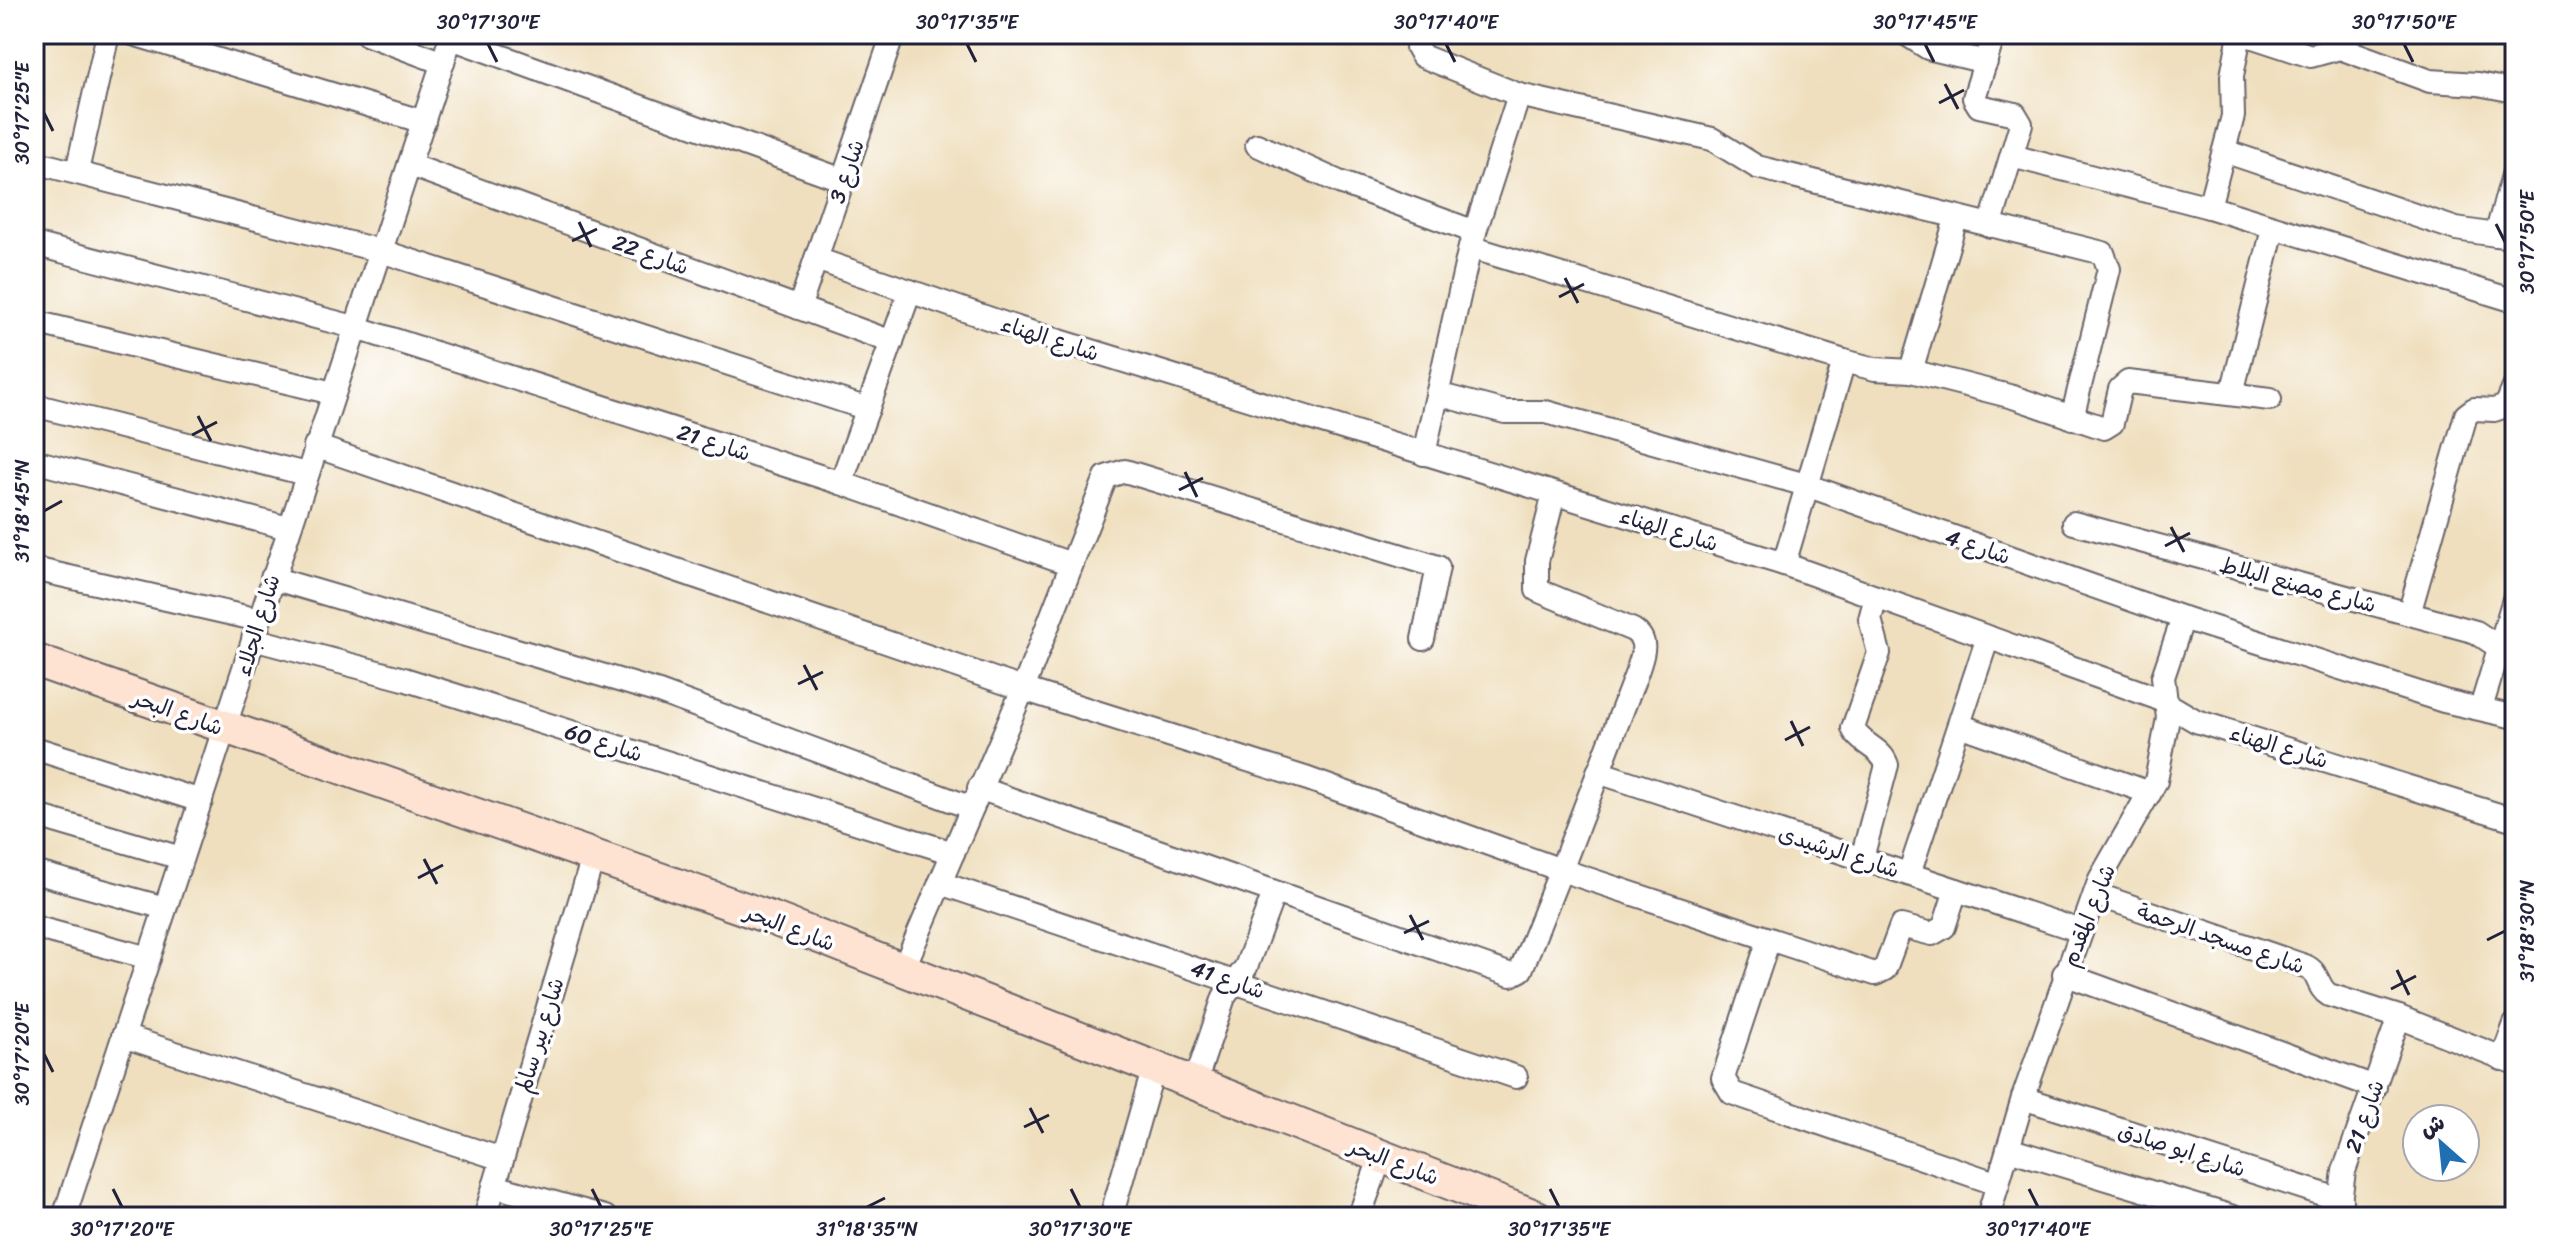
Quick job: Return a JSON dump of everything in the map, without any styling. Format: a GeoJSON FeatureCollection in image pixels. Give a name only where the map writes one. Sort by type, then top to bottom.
{"type":"FeatureCollection","features":[{"type":"Feature","properties":{"kind":"street"},"geometry":{"type":"LineString","coordinates":[[77,171],[108,34]]}},
{"type":"Feature","properties":{"kind":"street"},"geometry":{"type":"LineString","coordinates":[[133,34],[424,122]]}},
{"type":"Feature","properties":{"kind":"street"},"geometry":{"type":"LineString","coordinates":[[366,34],[443,63]]}},
{"type":"Feature","properties":{"kind":"street","name":"شارع 3"},"geometry":{"type":"LineString","coordinates":[[799,308],[893,34]]}},
{"type":"Feature","properties":{"kind":"street"},"geometry":{"type":"LineString","coordinates":[[1418,34],[1417,47],[1422,56],[1519,95],[1712,139],[1757,167],[1956,219],[2096,250],[2107,260],[2109,269],[2072,418]]}},
{"type":"Feature","properties":{"kind":"street"},"geometry":{"type":"LineString","coordinates":[[1906,34],[1928,48],[1986,62]]}},
{"type":"Feature","properties":{"kind":"street"},"geometry":{"type":"LineString","coordinates":[[1990,226],[2021,118],[1979,106],[1974,98],[1994,34]]}},
{"type":"Feature","properties":{"kind":"street"},"geometry":{"type":"LineString","coordinates":[[2209,207],[2235,106],[2232,76],[2242,34],[2311,56],[2340,48],[2430,81],[2478,84],[2515,91]]}},
{"type":"Feature","properties":{"kind":"street"},"geometry":{"type":"LineString","coordinates":[[452,36],[843,180]]}},
{"type":"Feature","properties":{"kind":"street","name":"شارع الجلاء"},"geometry":{"type":"LineString","coordinates":[[64,1217],[452,36]]}},
{"type":"Feature","properties":{"kind":"street"},"geometry":{"type":"LineString","coordinates":[[1424,454],[1473,240],[1519,95]]}},
{"type":"Feature","properties":{"kind":"street"},"geometry":{"type":"LineString","coordinates":[[1257,145],[1473,240],[1844,361],[1875,369],[1911,371],[2013,397],[2101,427],[2110,426],[2120,389],[2128,382],[2270,399]]}},
{"type":"Feature","properties":{"kind":"street"},"geometry":{"type":"LineString","coordinates":[[2224,151],[2456,229],[2506,236],[2515,168]]}},
{"type":"Feature","properties":{"kind":"street"},"geometry":{"type":"LineString","coordinates":[[2012,156],[2209,207],[2515,301]]}},
{"type":"Feature","properties":{"kind":"street"},"geometry":{"type":"LineString","coordinates":[[34,162],[381,251],[868,409]]}},
{"type":"Feature","properties":{"kind":"street","name":"شارع 22"},"geometry":{"type":"LineString","coordinates":[[410,165],[892,342]]}},
{"type":"Feature","properties":{"kind":"street"},"geometry":{"type":"LineString","coordinates":[[1911,371],[1956,219]]}},
{"type":"Feature","properties":{"kind":"street"},"geometry":{"type":"LineString","coordinates":[[2232,393],[2273,229]]}},
{"type":"Feature","properties":{"kind":"street","name":"شارع 21"},"geometry":{"type":"LineString","coordinates":[[34,244],[354,327],[841,483],[1071,564]]}},
{"type":"Feature","properties":{"kind":"street","name":"شارع الهناء"},"geometry":{"type":"LineString","coordinates":[[816,259],[1014,327],[1784,564],[2166,702],[2196,721],[2515,820]]}},
{"type":"Feature","properties":{"kind":"street"},"geometry":{"type":"LineString","coordinates":[[841,483],[910,291]]}},
{"type":"Feature","properties":{"kind":"street"},"geometry":{"type":"LineString","coordinates":[[34,322],[333,393]]}},
{"type":"Feature","properties":{"kind":"street"},"geometry":{"type":"LineString","coordinates":[[1784,564],[1844,361]]}},
{"type":"Feature","properties":{"kind":"street"},"geometry":{"type":"LineString","coordinates":[[2409,614],[2466,415],[2474,409],[2494,410],[2506,406],[2515,385]]}},
{"type":"Feature","properties":{"kind":"street","name":"شارع 4"},"geometry":{"type":"LineString","coordinates":[[1437,394],[1505,412],[1546,412],[1806,485],[2183,618],[2444,701],[2515,717]]}},
{"type":"Feature","properties":{"kind":"street"},"geometry":{"type":"LineString","coordinates":[[34,405],[306,474]]}},
{"type":"Feature","properties":{"kind":"street"},"geometry":{"type":"LineString","coordinates":[[315,446],[1023,689],[1224,751],[1561,870],[1875,974],[1885,969],[1901,926],[1932,934],[1944,927],[1956,890]]}},
{"type":"Feature","properties":{"kind":"street"},"geometry":{"type":"LineString","coordinates":[[34,461],[288,528]]}},
{"type":"Feature","properties":{"kind":"street"},"geometry":{"type":"LineString","coordinates":[[902,972],[1023,689],[1106,477],[1125,471],[1438,567],[1423,639]]}},
{"type":"Feature","properties":{"kind":"street"},"geometry":{"type":"LineString","coordinates":[[272,578],[659,692],[1274,893],[1511,975],[1521,970],[1644,645],[1641,636],[1633,630],[1537,590],[1537,561],[1554,494]]}},
{"type":"Feature","properties":{"kind":"street","name":"شارع مصنع البلاط"},"geometry":{"type":"LineString","coordinates":[[2074,523],[2483,635],[2507,653]]}},
{"type":"Feature","properties":{"kind":"street","name":"شارع 60"},"geometry":{"type":"LineString","coordinates":[[34,569],[256,630],[953,853]]}},
{"type":"Feature","properties":{"kind":"street"},"geometry":{"type":"LineString","coordinates":[[2481,708],[2507,653],[2515,596]]}},
{"type":"Feature","properties":{"kind":"street"},"geometry":{"type":"LineString","coordinates":[[1862,858],[1887,765],[1884,757],[1861,740],[1853,728],[1879,653],[1870,619],[1876,597]]}},
{"type":"Feature","properties":{"kind":"street","name":"شارع المقدم"},"geometry":{"type":"LineString","coordinates":[[1988,1217],[2064,974],[2108,862],[2150,793],[2164,749],[2166,702],[2163,677],[2183,618]]}},
{"type":"Feature","properties":{"kind":"street"},"geometry":{"type":"LineString","coordinates":[[1909,874],[1988,637]]}},
{"type":"Feature","properties":{"kind":"street","name":"شارع البحر"},"geometry":{"type":"LineString","coordinates":[[34,660],[771,918],[902,972],[1537,1217]]}},
{"type":"Feature","properties":{"kind":"street"},"geometry":{"type":"LineString","coordinates":[[1959,725],[2150,793]]}},
{"type":"Feature","properties":{"kind":"street"},"geometry":{"type":"LineString","coordinates":[[34,748],[201,801]]}},
{"type":"Feature","properties":{"kind":"street","name":"شارع الرشيدى"},"geometry":{"type":"LineString","coordinates":[[1598,772],[2081,931]]}},
{"type":"Feature","properties":{"kind":"street"},"geometry":{"type":"LineString","coordinates":[[34,815],[181,858]]}},
{"type":"Feature","properties":{"kind":"street","name":"شارع بير سالم"},"geometry":{"type":"LineString","coordinates":[[485,1217],[594,854]]}},
{"type":"Feature","properties":{"kind":"street"},"geometry":{"type":"LineString","coordinates":[[34,872],[165,908]]}},
{"type":"Feature","properties":{"kind":"street","name":"شارع 41"},"geometry":{"type":"LineString","coordinates":[[940,883],[1516,1077]]}},
{"type":"Feature","properties":{"kind":"street"},"geometry":{"type":"LineString","coordinates":[[1195,1083],[1224,997],[1246,967],[1274,893]]}},
{"type":"Feature","properties":{"kind":"street","name":"شارع مسجد الرحمة"},"geometry":{"type":"LineString","coordinates":[[2095,894],[2310,968],[2329,995],[2399,1017],[2508,1061]]}},
{"type":"Feature","properties":{"kind":"street"},"geometry":{"type":"LineString","coordinates":[[34,927],[149,958]]}},
{"type":"Feature","properties":{"kind":"street"},"geometry":{"type":"LineString","coordinates":[[1769,939],[1723,1078],[1732,1093],[1998,1184]]}},
{"type":"Feature","properties":{"kind":"street"},"geometry":{"type":"LineString","coordinates":[[2064,974],[2375,1087]]}},
{"type":"Feature","properties":{"kind":"street","name":"شارع 21"},"geometry":{"type":"LineString","coordinates":[[2340,1209],[2344,1171],[2399,1017]]}},
{"type":"Feature","properties":{"kind":"street"},"geometry":{"type":"LineString","coordinates":[[2508,1061],[2515,1024]]}},
{"type":"Feature","properties":{"kind":"street"},"geometry":{"type":"LineString","coordinates":[[123,1036],[502,1159]]}},
{"type":"Feature","properties":{"kind":"street"},"geometry":{"type":"LineString","coordinates":[[1111,1217],[1154,1067]]}},
{"type":"Feature","properties":{"kind":"street","name":"شارع ابو صادق"},"geometry":{"type":"LineString","coordinates":[[2023,1098],[2340,1209]]}},
{"type":"Feature","properties":{"kind":"street"},"geometry":{"type":"LineString","coordinates":[[2008,1149],[2233,1217]]}},
{"type":"Feature","properties":{"kind":"street"},"geometry":{"type":"LineString","coordinates":[[1359,1217],[1381,1156]]}},
{"type":"Feature","properties":{"kind":"street"},"geometry":{"type":"LineString","coordinates":[[494,1186],[605,1217]]}}]}
